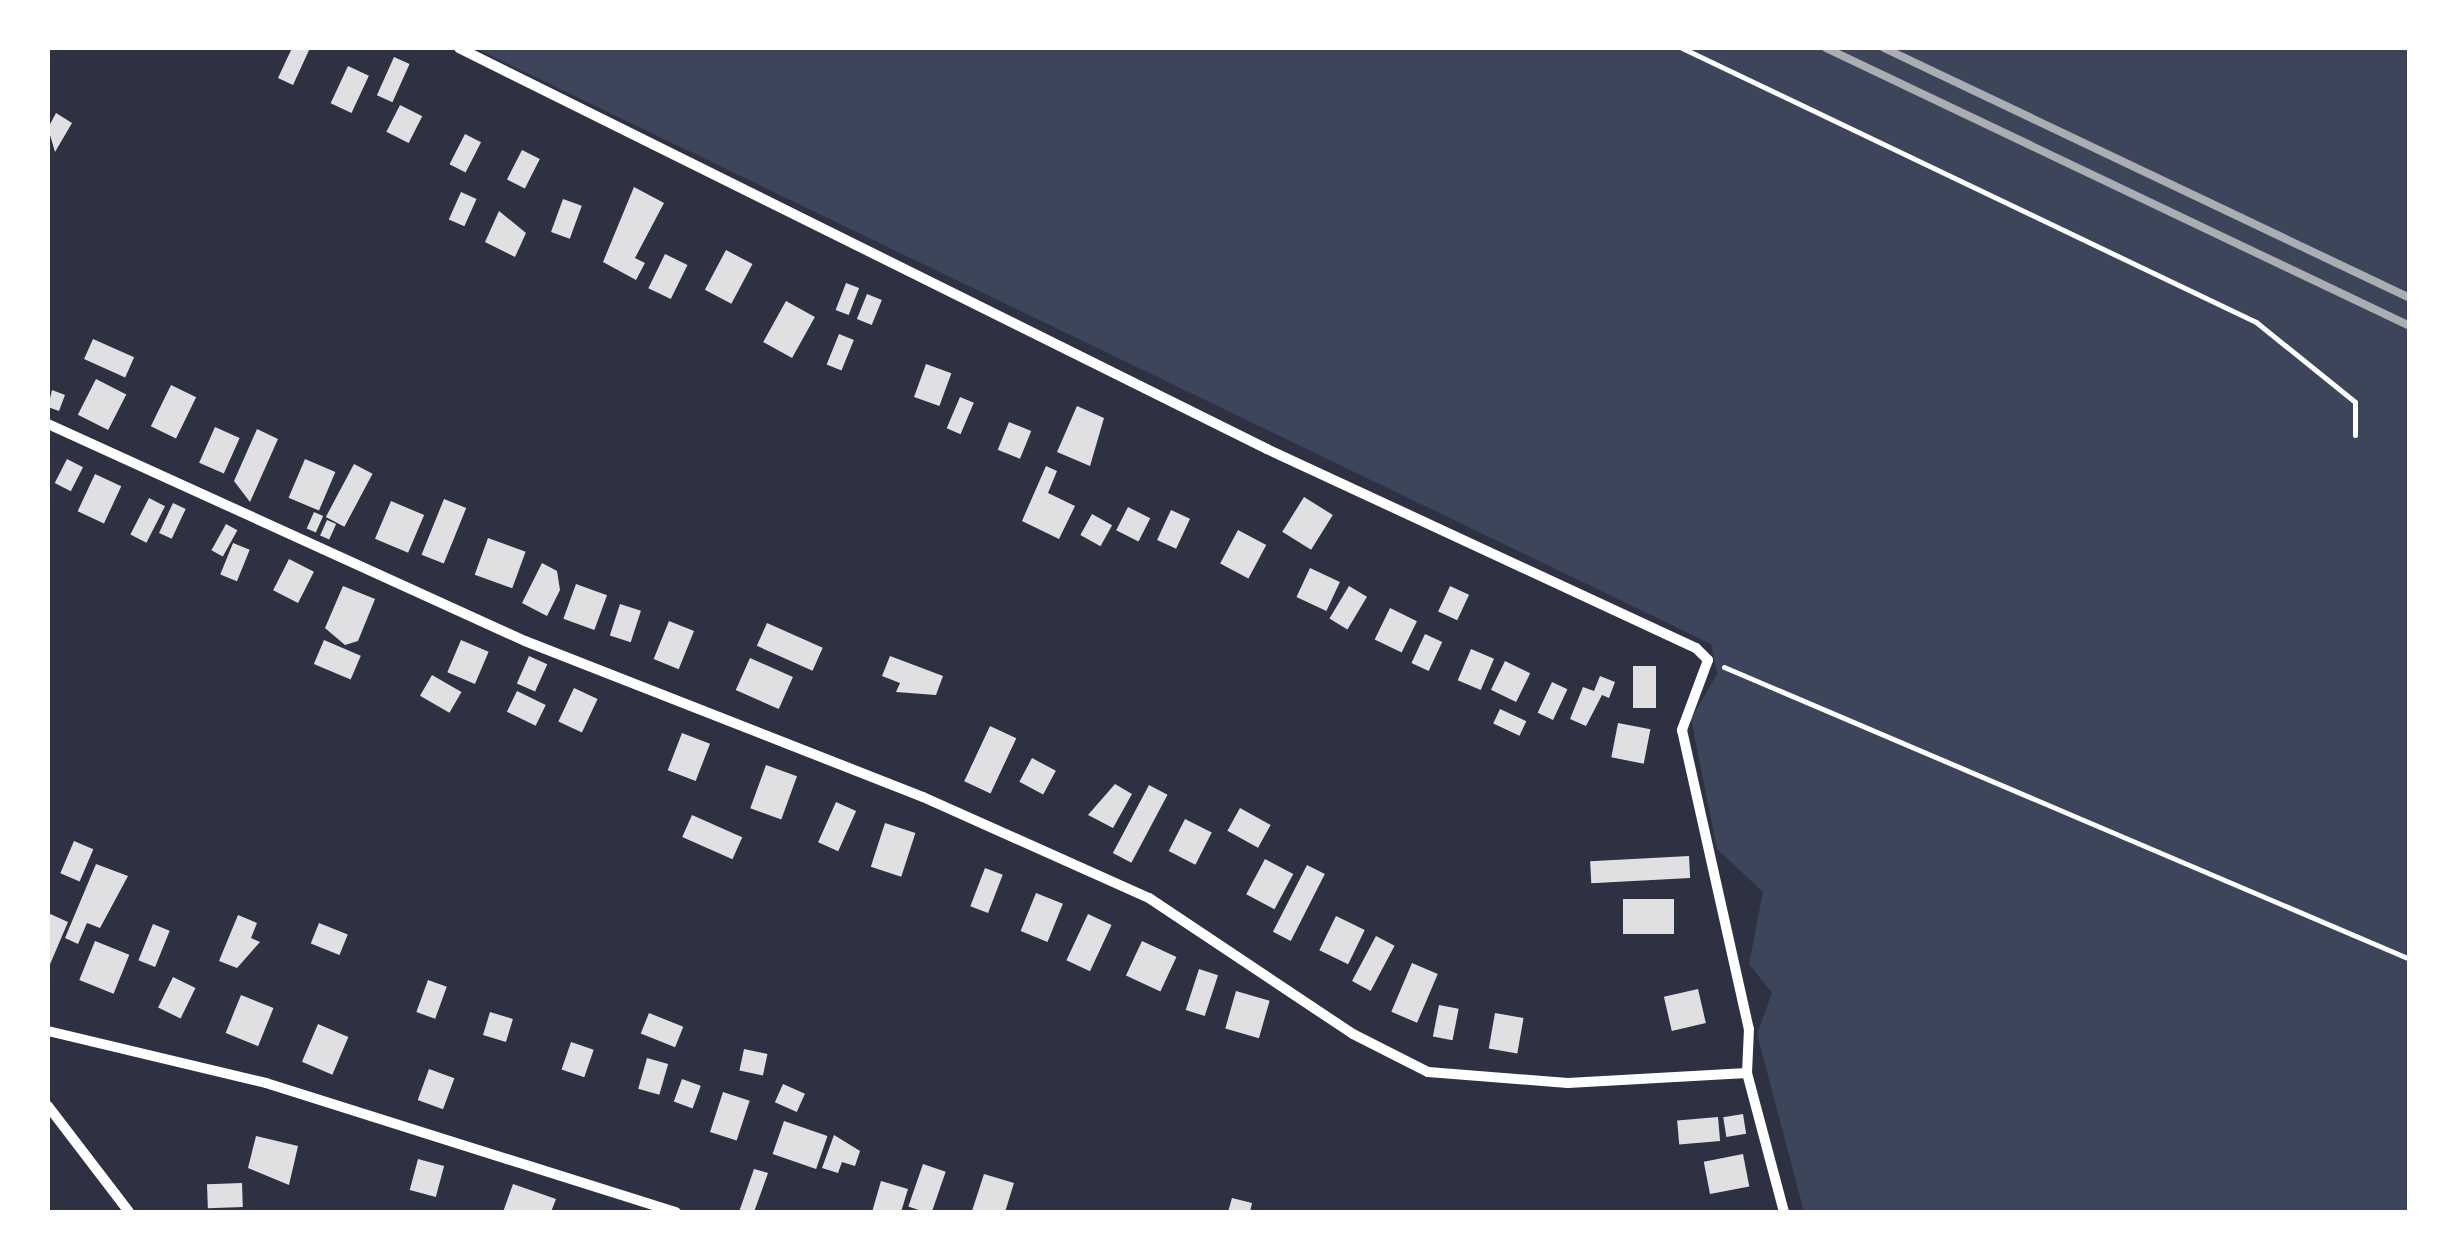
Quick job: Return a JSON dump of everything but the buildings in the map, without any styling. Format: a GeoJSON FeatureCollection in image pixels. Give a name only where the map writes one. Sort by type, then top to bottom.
{"type":"FeatureCollection","features":[{"type":"Feature","properties":{"kind":"street"},"geometry":{"type":"LineString","coordinates":[[459,48],[1708,660],[1682,730],[1750,1029],[1747,1073],[1784,1212]]}},
{"type":"Feature","properties":{"kind":"street"},"geometry":{"type":"LineString","coordinates":[[48,424],[525,642],[1150,898],[1353,1034],[1428,1072],[1568,1083],[1747,1073]]}},
{"type":"Feature","properties":{"kind":"street"},"geometry":{"type":"LineString","coordinates":[[48,1031],[266,1084],[676,1212]]}},
{"type":"Feature","properties":{"kind":"street"},"geometry":{"type":"LineString","coordinates":[[48,1106],[129,1212]]}},
{"type":"Feature","properties":{"kind":"path"},"geometry":{"type":"LineString","coordinates":[[1682,48],[2256,322],[2355,402],[2355,436]]}},
{"type":"Feature","properties":{"kind":"path"},"geometry":{"type":"LineString","coordinates":[[1708,660],[2410,959]]}},
{"type":"Feature","properties":{"kind":"shaded area"},"geometry":{"type":"Polygon","coordinates":[[[475,48],[2409,48],[2409,1212],[1804,1212],[1757,1034],[1772,993],[1749,964],[1763,892],[1717,849],[1691,719],[1717,674],[1711,644],[475,48]]]}},
{"type":"Feature","properties":{"kind":"railway"},"geometry":{"type":"LineString","coordinates":[[1826,48],[2410,326]]}},
{"type":"Feature","properties":{"kind":"railway"},"geometry":{"type":"LineString","coordinates":[[1884,48],[2410,298]]}}]}
